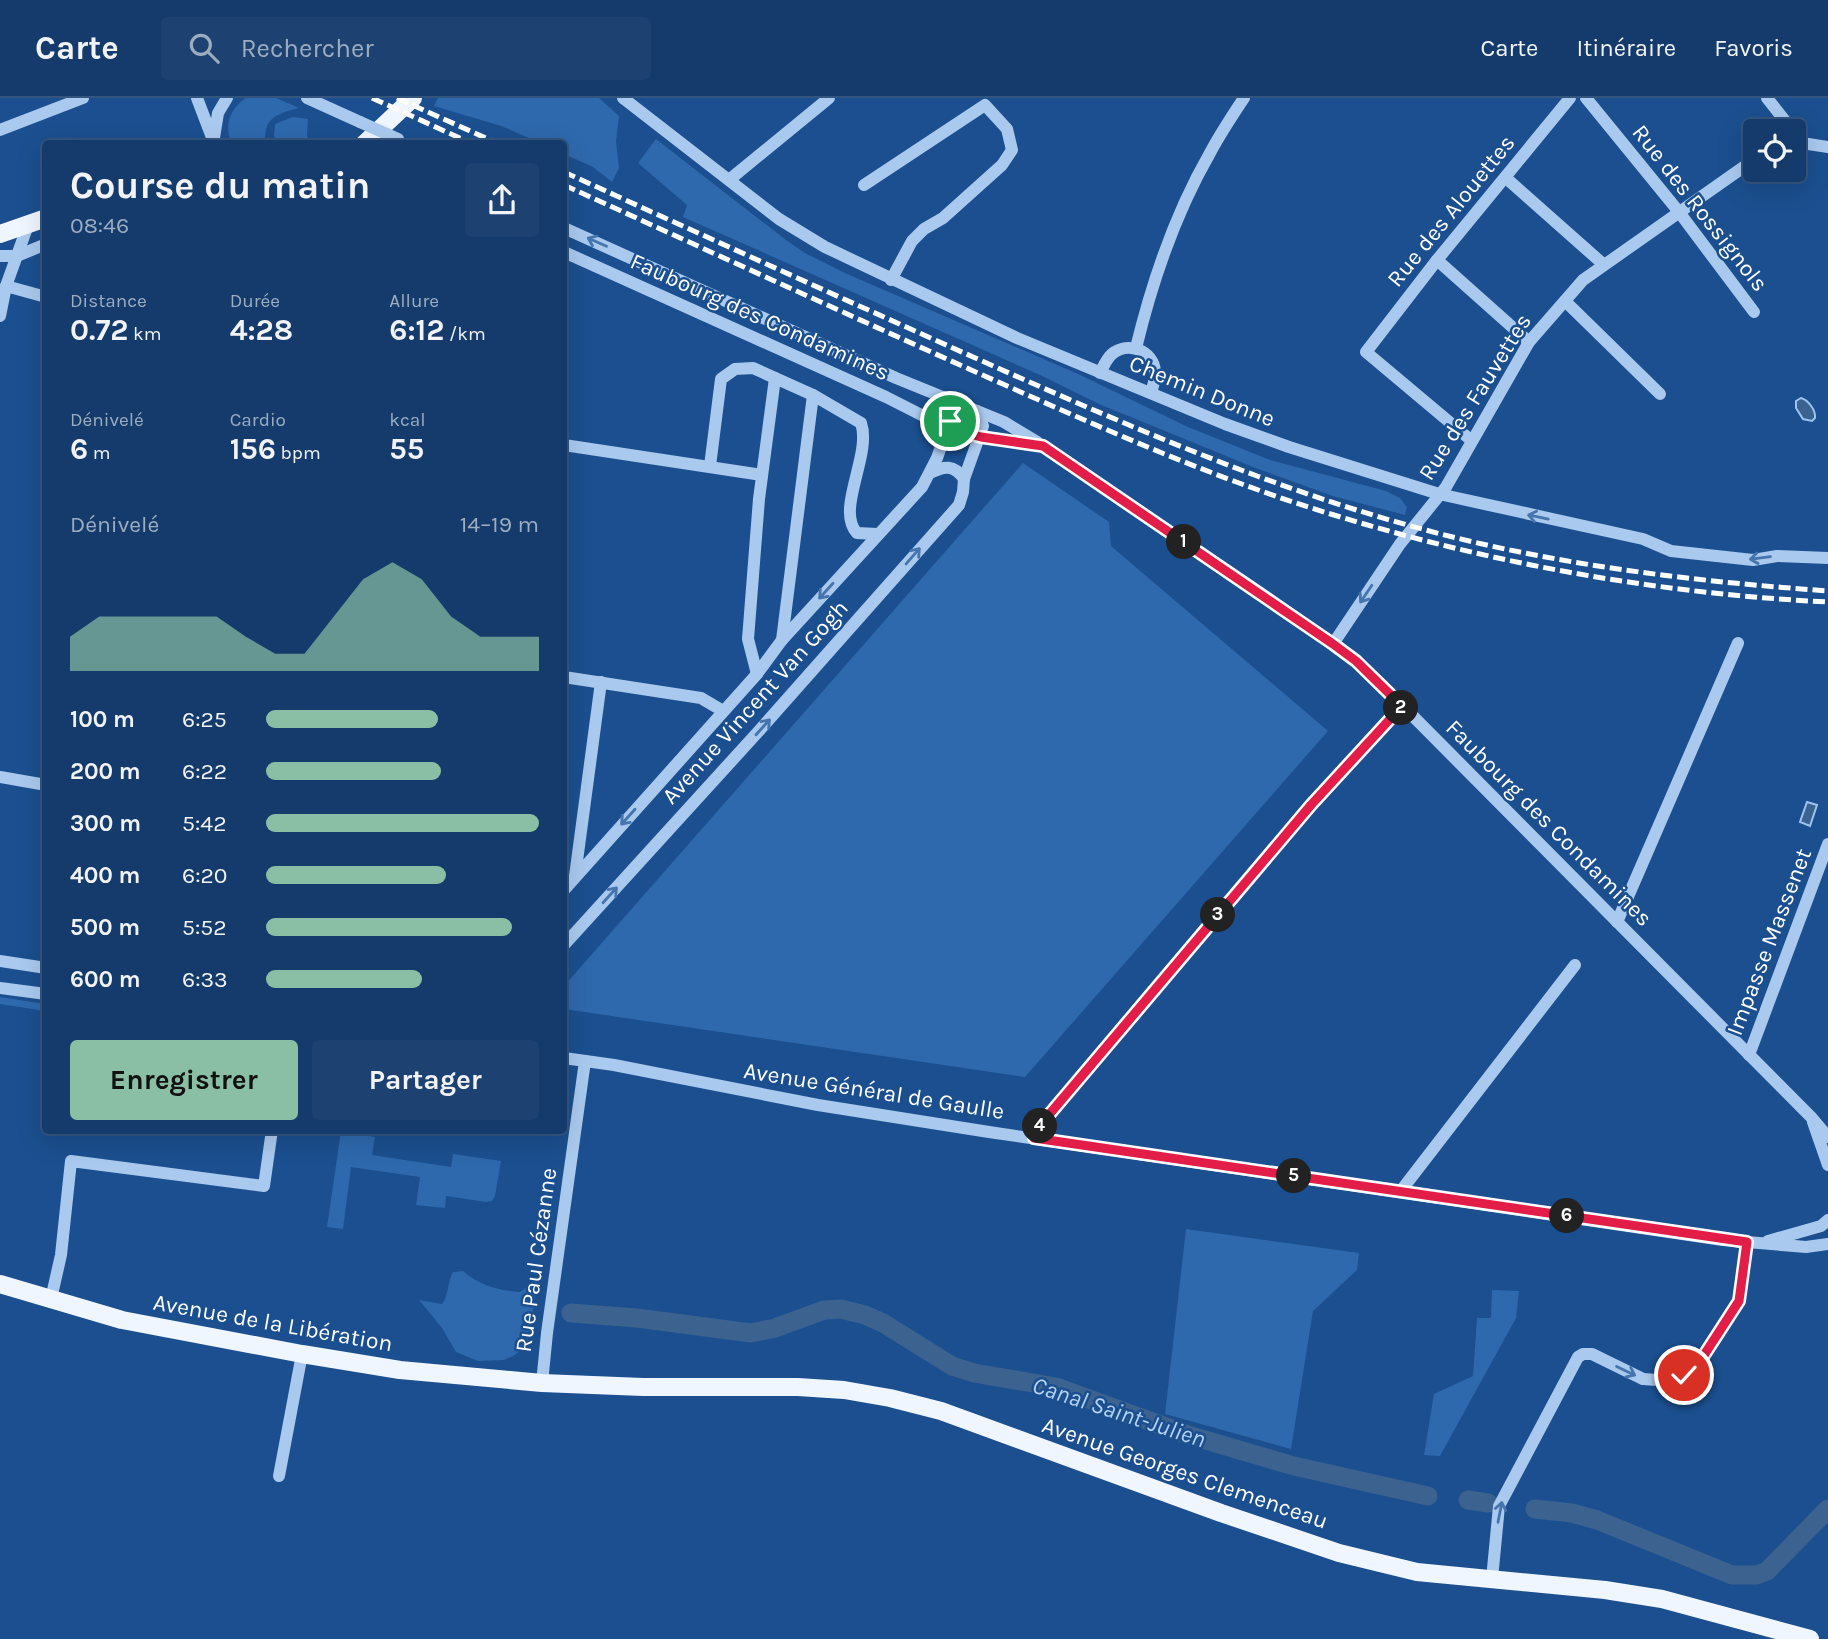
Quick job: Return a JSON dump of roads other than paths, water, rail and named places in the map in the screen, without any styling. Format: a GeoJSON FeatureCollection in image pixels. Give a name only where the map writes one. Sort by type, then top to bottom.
{"type":"FeatureCollection","features":[{"type":"Feature","properties":{"kind":"main road"},"geometry":{"type":"LineString","coordinates":[[368,140],[413,98]]}},
{"type":"Feature","properties":{"kind":"main road"},"geometry":{"type":"LineString","coordinates":[[0,234],[42,220]]}},
{"type":"Feature","properties":{"kind":"main road","name":"Avenue de la Libération"},"geometry":{"type":"LineString","coordinates":[[0,1284],[122,1320],[302,1354],[400,1370],[542,1382]]}},
{"type":"Feature","properties":{"kind":"main road","name":"Avenue Georges Clemenceau"},"geometry":{"type":"LineString","coordinates":[[542,1382],[643,1387],[798,1387],[844,1390],[890,1398],[941,1411],[1339,1553],[1417,1572],[1605,1590],[1662,1599],[1810,1639]]}},
{"type":"Feature","properties":{"kind":"street"},"geometry":{"type":"LineString","coordinates":[[0,130],[83,98]]}},
{"type":"Feature","properties":{"kind":"street"},"geometry":{"type":"LineString","coordinates":[[197,98],[216,140]]}},
{"type":"Feature","properties":{"kind":"street"},"geometry":{"type":"LineString","coordinates":[[216,140],[218,113],[227,98]]}},
{"type":"Feature","properties":{"kind":"street"},"geometry":{"type":"LineString","coordinates":[[307,98],[400,140]]}},
{"type":"Feature","properties":{"kind":"street","name":"Chemin Donne"},"geometry":{"type":"LineString","coordinates":[[623,98],[779,219],[813,240],[891,280],[1017,338],[1289,447],[1438,494],[1643,539],[1671,551],[1753,560],[1777,555],[1828,558]]}},
{"type":"Feature","properties":{"kind":"street"},"geometry":{"type":"LineString","coordinates":[[729,180],[829,98]]}},
{"type":"Feature","properties":{"kind":"street"},"geometry":{"type":"LineString","coordinates":[[1136,348],[1156,275],[1182,210],[1209,154],[1244,98]]}},
{"type":"Feature","properties":{"kind":"street","name":"Rue des Alouettes"},"geometry":{"type":"LineString","coordinates":[[1472,441],[1366,352],[1437,260],[1570,98]]}},
{"type":"Feature","properties":{"kind":"street","name":"Rue des Rossignols"},"geometry":{"type":"LineString","coordinates":[[1586,98],[1679,212],[1754,312]]}},
{"type":"Feature","properties":{"kind":"street"},"geometry":{"type":"LineString","coordinates":[[1767,98],[1784,119]]}},
{"type":"Feature","properties":{"kind":"street"},"geometry":{"type":"LineString","coordinates":[[864,185],[989,101],[1007,129],[1012,150],[1002,165],[943,218],[924,229],[912,241],[891,280]]}},
{"type":"Feature","properties":{"kind":"street"},"geometry":{"type":"LineString","coordinates":[[1806,143],[1828,146]]}},
{"type":"Feature","properties":{"kind":"street","name":"Rue des Fauvettes"},"geometry":{"type":"LineString","coordinates":[[1333,644],[1400,544],[1446,487],[1529,342],[1583,280],[1743,167]]}},
{"type":"Feature","properties":{"kind":"street"},"geometry":{"type":"LineString","coordinates":[[1506,178],[1603,264]]}},
{"type":"Feature","properties":{"kind":"street"},"geometry":{"type":"LineString","coordinates":[[0,316],[6,286],[28,225]]}},
{"type":"Feature","properties":{"kind":"street"},"geometry":{"type":"LineString","coordinates":[[567,229],[896,378],[1004,422],[1043,446]]}},
{"type":"Feature","properties":{"kind":"street"},"geometry":{"type":"LineString","coordinates":[[0,256],[17,256],[42,246]]}},
{"type":"Feature","properties":{"kind":"street","name":"Faubourg des Condamines"},"geometry":{"type":"LineString","coordinates":[[567,253],[886,397],[947,428],[981,437],[1043,446],[1333,644],[1356,661],[1402,706],[1828,1137]]}},
{"type":"Feature","properties":{"kind":"street"},"geometry":{"type":"LineString","coordinates":[[1437,260],[1529,342]]}},
{"type":"Feature","properties":{"kind":"street"},"geometry":{"type":"LineString","coordinates":[[6,286],[42,296]]}},
{"type":"Feature","properties":{"kind":"street"},"geometry":{"type":"LineString","coordinates":[[1565,301],[1660,394]]}},
{"type":"Feature","properties":{"kind":"street"},"geometry":{"type":"LineString","coordinates":[[1100,373],[1110,355],[1124,348],[1136,348],[1144,352],[1155,368],[1151,393]]}},
{"type":"Feature","properties":{"kind":"street"},"geometry":{"type":"LineString","coordinates":[[710,466],[721,379],[735,369],[753,368],[813,395],[861,423],[864,432],[863,452],[849,515],[851,526],[857,533],[877,534]]}},
{"type":"Feature","properties":{"kind":"street"},"geometry":{"type":"LineString","coordinates":[[757,674],[748,639],[762,475],[775,378]]}},
{"type":"Feature","properties":{"kind":"street"},"geometry":{"type":"LineString","coordinates":[[782,640],[813,395]]}},
{"type":"Feature","properties":{"kind":"street"},"geometry":{"type":"LineString","coordinates":[[947,428],[953,417],[975,410]]}},
{"type":"Feature","properties":{"kind":"street","name":"Avenue Vincent Van Gogh"},"geometry":{"type":"LineString","coordinates":[[567,942],[959,505],[964,479],[983,426],[975,410]]}},
{"type":"Feature","properties":{"kind":"street","name":"Avenue Vincent Van Gogh"},"geometry":{"type":"LineString","coordinates":[[567,886],[757,674],[782,640],[922,487],[947,428]]}},
{"type":"Feature","properties":{"kind":"street"},"geometry":{"type":"LineString","coordinates":[[567,445],[762,475]]}},
{"type":"Feature","properties":{"kind":"street"},"geometry":{"type":"LineString","coordinates":[[930,473],[947,467],[956,470],[964,479]]}},
{"type":"Feature","properties":{"kind":"street"},"geometry":{"type":"LineString","coordinates":[[1617,922],[1738,643]]}},
{"type":"Feature","properties":{"kind":"street"},"geometry":{"type":"LineString","coordinates":[[567,677],[701,698],[723,710]]}},
{"type":"Feature","properties":{"kind":"street"},"geometry":{"type":"LineString","coordinates":[[575,877],[601,682]]}},
{"type":"Feature","properties":{"kind":"street"},"geometry":{"type":"LineString","coordinates":[[1034,1138],[1042,1123],[1311,805],[1402,706]]}},
{"type":"Feature","properties":{"kind":"street"},"geometry":{"type":"LineString","coordinates":[[0,778],[42,784]]}},
{"type":"Feature","properties":{"kind":"street","name":"Impasse Massenet"},"geometry":{"type":"LineString","coordinates":[[1749,1055],[1827,853]]}},
{"type":"Feature","properties":{"kind":"street"},"geometry":{"type":"LineString","coordinates":[[0,961],[42,967]]}},
{"type":"Feature","properties":{"kind":"street"},"geometry":{"type":"LineString","coordinates":[[1400,1192],[1575,965]]}},
{"type":"Feature","properties":{"kind":"street"},"geometry":{"type":"LineString","coordinates":[[0,988],[42,993]]}},
{"type":"Feature","properties":{"kind":"street","name":"Avenue Général de Gaulle"},"geometry":{"type":"LineString","coordinates":[[567,1058],[818,1105],[1400,1192],[1747,1242],[1806,1247],[1828,1244]]}},
{"type":"Feature","properties":{"kind":"street","name":"Rue Paul Cézanne"},"geometry":{"type":"LineString","coordinates":[[542,1382],[584,1061]]}},
{"type":"Feature","properties":{"kind":"street"},"geometry":{"type":"LineString","coordinates":[[567,1116],[577,1118]]}},
{"type":"Feature","properties":{"kind":"street","name":"Faubourg des Condamines"},"geometry":{"type":"LineString","coordinates":[[1812,1118],[1828,1165]]}},
{"type":"Feature","properties":{"kind":"street"},"geometry":{"type":"LineString","coordinates":[[51,1299],[61,1255],[71,1161],[264,1186],[271,1134]]}},
{"type":"Feature","properties":{"kind":"street","name":"Avenue Général de Gaulle"},"geometry":{"type":"LineString","coordinates":[[1761,1242],[1821,1226],[1828,1220]]}},
{"type":"Feature","properties":{"kind":"street"},"geometry":{"type":"LineString","coordinates":[[1492,1580],[1499,1506],[1578,1357],[1591,1354],[1643,1379],[1671,1381],[1684,1375],[1697,1366],[1739,1301],[1747,1242]]}},
{"type":"Feature","properties":{"kind":"street"},"geometry":{"type":"LineString","coordinates":[[279,1476],[302,1354]]}},
{"type":"Feature","properties":{"kind":"waterway","name":"Canal Saint-Julien"},"geometry":{"type":"LineString","coordinates":[[571,1313],[637,1318],[751,1333],[775,1328],[824,1310],[841,1309],[883,1323],[952,1366],[974,1373],[1056,1387],[1188,1435],[1294,1466],[1428,1496]]}},
{"type":"Feature","properties":{"kind":"waterway","name":"Canal Saint-Julien"},"geometry":{"type":"LineString","coordinates":[[1468,1500],[1488,1503]]}},
{"type":"Feature","properties":{"kind":"waterway","name":"Canal Saint-Julien"},"geometry":{"type":"LineString","coordinates":[[1535,1509],[1572,1513],[1597,1520],[1732,1575],[1757,1575],[1767,1571],[1828,1509]]}},
{"type":"Feature","properties":{"kind":"railway"},"geometry":{"type":"LineString","coordinates":[[372,98],[464,140]]}},
{"type":"Feature","properties":{"kind":"railway"},"geometry":{"type":"LineString","coordinates":[[397,98],[490,140]]}},
{"type":"Feature","properties":{"kind":"railway"},"geometry":{"type":"LineString","coordinates":[[567,173],[1104,414],[1208,457],[1314,496],[1472,542],[1572,562],[1725,582],[1828,591]]}},
{"type":"Feature","properties":{"kind":"railway"},"geometry":{"type":"LineString","coordinates":[[567,186],[1089,422],[1210,472],[1293,502],[1424,540],[1557,570],[1692,591],[1828,602]]}}]}
